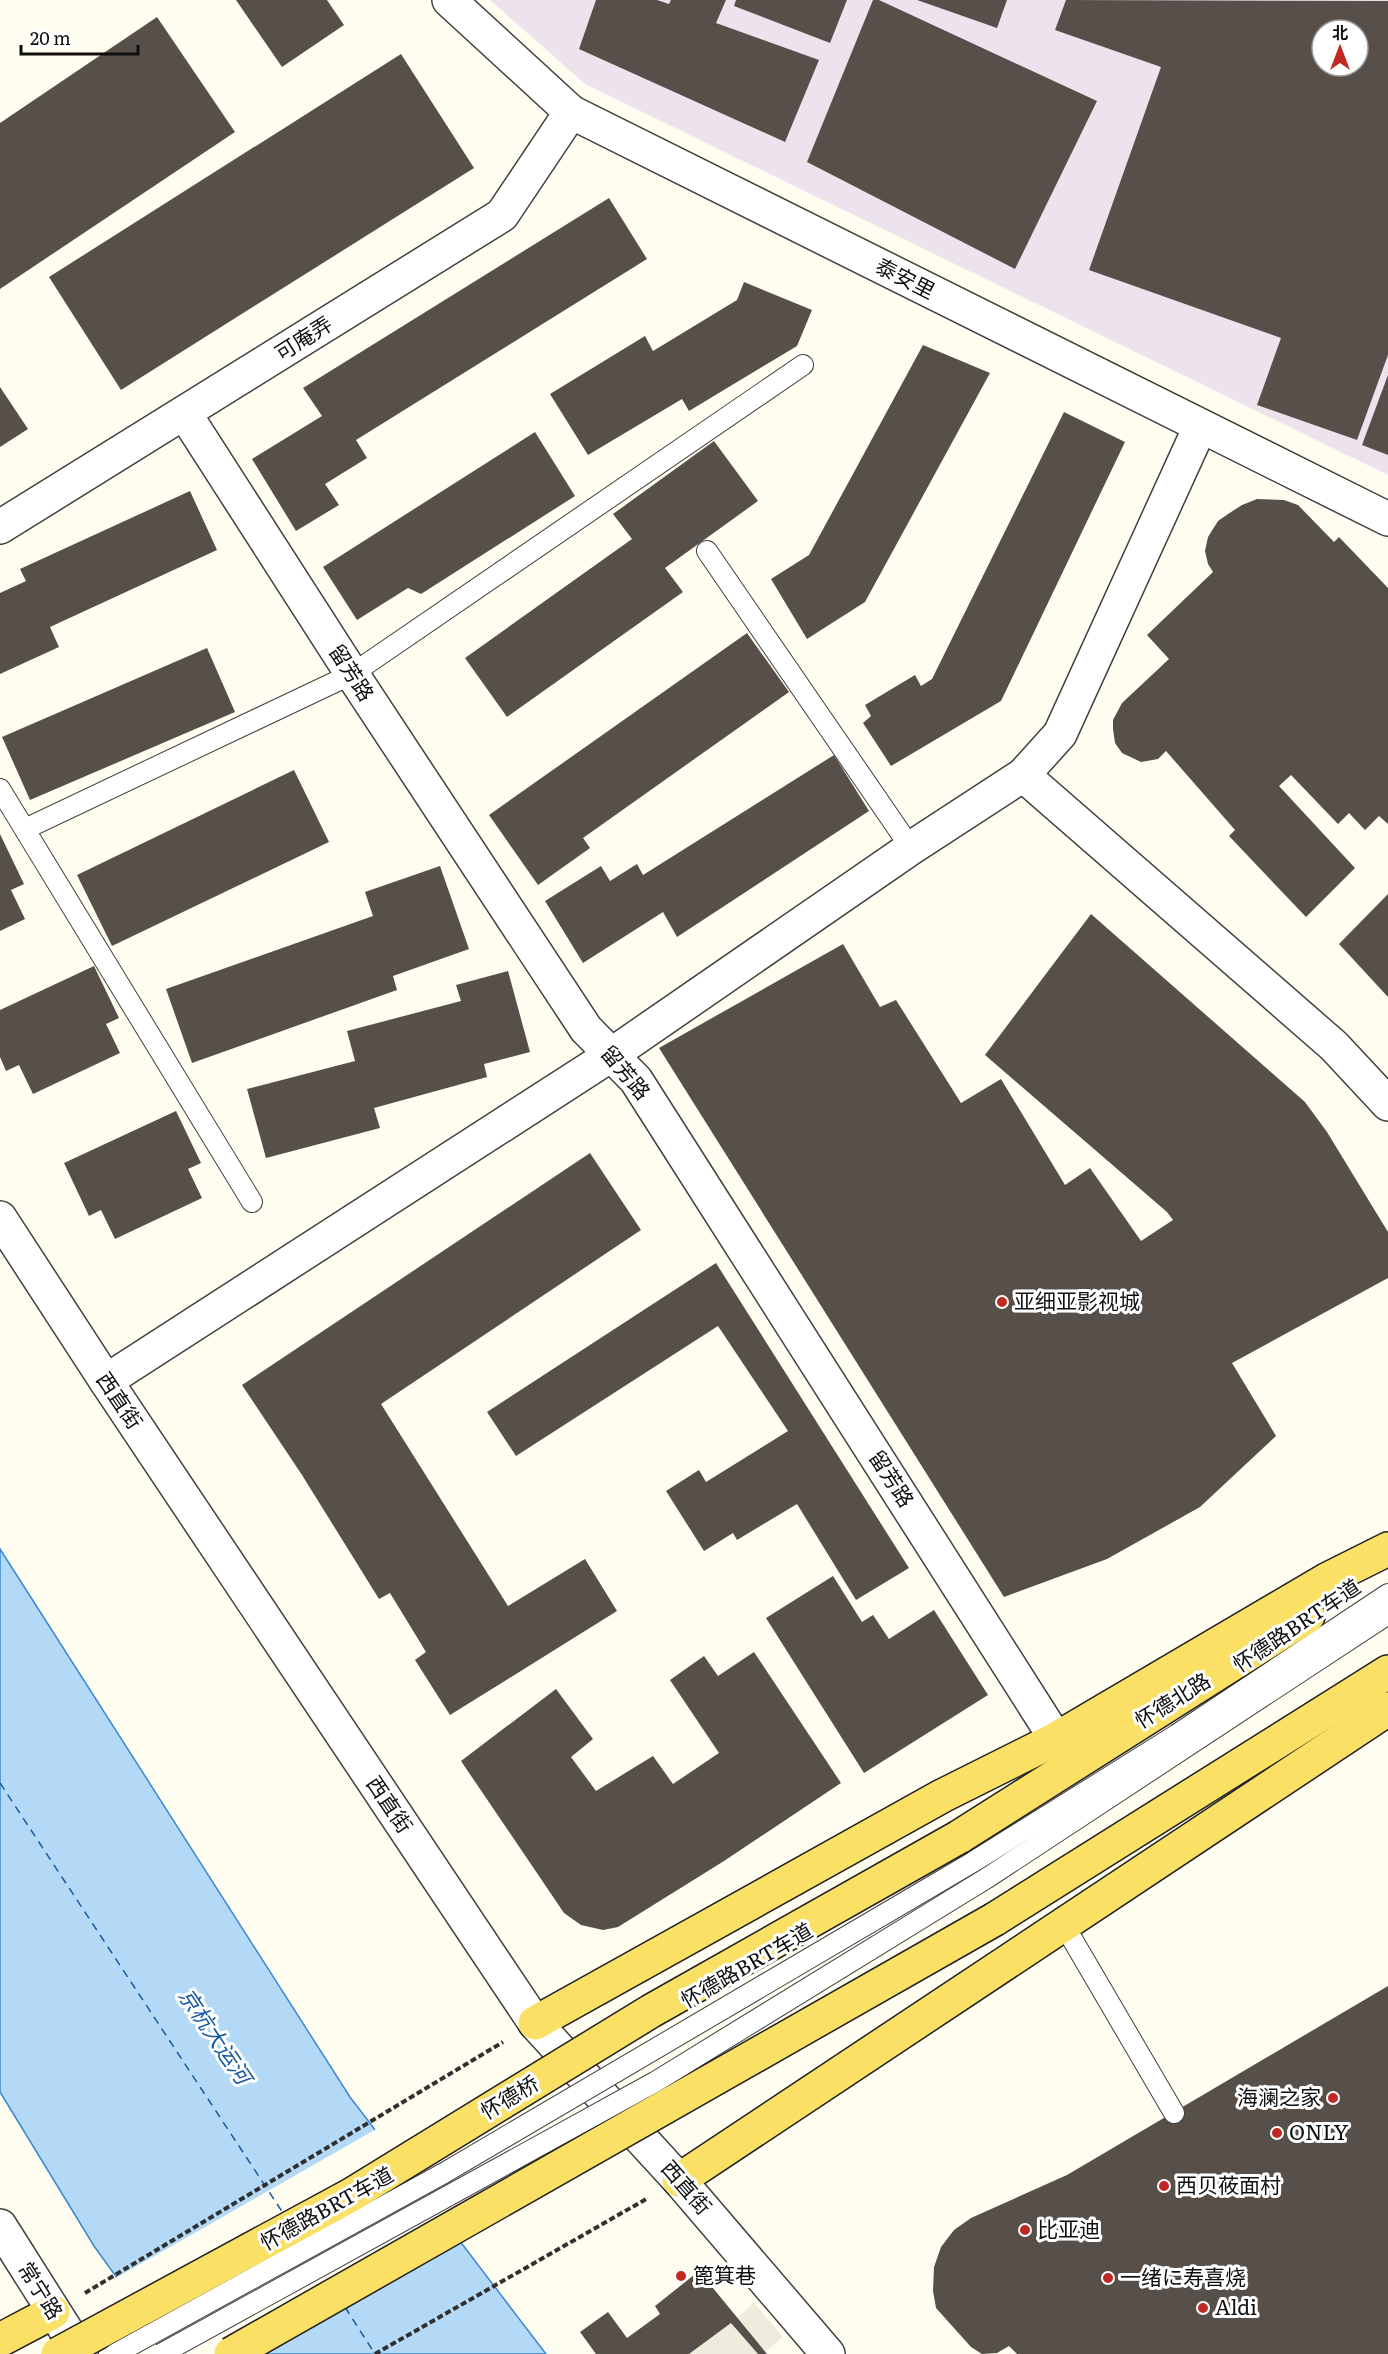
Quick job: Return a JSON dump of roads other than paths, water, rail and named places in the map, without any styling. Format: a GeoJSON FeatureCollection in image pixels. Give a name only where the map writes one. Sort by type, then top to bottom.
{"type":"FeatureCollection","features":[{"type":"Feature","properties":{"kind":"main road"},"geometry":{"type":"LineString","coordinates":[[535,2023],[942,1796],[1056,1739],[1328,1579],[1388,1549]]}},
{"type":"Feature","properties":{"kind":"main road","name":"怀德北路"},"geometry":{"type":"LineString","coordinates":[[966,1850],[1388,1565]]}},
{"type":"Feature","properties":{"kind":"main road"},"geometry":{"type":"LineString","coordinates":[[231,2354],[995,1919],[1388,1672]]}},
{"type":"Feature","properties":{"kind":"main road"},"geometry":{"type":"LineString","coordinates":[[680,2180],[1388,1709]]}},
{"type":"Feature","properties":{"kind":"main road","name":"怀德桥"},"geometry":{"type":"LineString","coordinates":[[58,2354],[351,2195],[651,2011],[966,1850]]}},
{"type":"Feature","properties":{"kind":"main road"},"geometry":{"type":"LineString","coordinates":[[0,2340],[53,2312]]}},
{"type":"Feature","properties":{"kind":"street","name":"泰安里"},"geometry":{"type":"LineString","coordinates":[[449,0],[571,112],[1388,519]]}},
{"type":"Feature","properties":{"kind":"street","name":"可庵弄"},"geometry":{"type":"LineString","coordinates":[[0,527],[502,215],[571,112]]}},
{"type":"Feature","properties":{"kind":"street","name":"留芳路"},"geometry":{"type":"LineString","coordinates":[[185,414],[352,674],[586,1029],[636,1080],[1056,1739]]}},
{"type":"Feature","properties":{"kind":"street"},"geometry":{"type":"LineString","coordinates":[[106,1382],[611,1055],[911,848],[1023,775],[1060,734],[1200,427]]}},
{"type":"Feature","properties":{"kind":"street"},"geometry":{"type":"LineString","coordinates":[[1023,775],[1334,1046],[1388,1104]]}},
{"type":"Feature","properties":{"kind":"street","name":"西直街"},"geometry":{"type":"LineString","coordinates":[[0,1218],[106,1382],[535,2023],[680,2180],[828,2354]]}},
{"type":"Feature","properties":{"kind":"street","name":"常宁路"},"geometry":{"type":"LineString","coordinates":[[0,2226],[81,2354]]}},
{"type":"Feature","properties":{"kind":"lane"},"geometry":{"type":"LineString","coordinates":[[25,829],[352,674],[803,365]]}},
{"type":"Feature","properties":{"kind":"lane"},"geometry":{"type":"LineString","coordinates":[[707,551],[911,848]]}},
{"type":"Feature","properties":{"kind":"lane"},"geometry":{"type":"LineString","coordinates":[[0,789],[252,1202]]}},
{"type":"Feature","properties":{"kind":"lane","name":"怀德路BRT车道"},"geometry":{"type":"LineString","coordinates":[[115,2354],[444,2173],[966,1850],[1176,1736],[1388,1594]]}},
{"type":"Feature","properties":{"kind":"lane","name":"怀德路BRT车道"},"geometry":{"type":"LineString","coordinates":[[162,2354],[654,2082],[987,1878],[1388,1614]]}},
{"type":"Feature","properties":{"kind":"lane"},"geometry":{"type":"LineString","coordinates":[[1064,1924],[1174,2113]]}},
{"type":"Feature","properties":{"kind":"water","name":"京杭大运河"},"geometry":{"type":"Polygon","coordinates":[[[0,1549],[350,2097],[546,2354],[172,2354],[94,2246],[0,2092],[0,1549]]]}},
{"type":"Feature","properties":{"kind":"place","name":"亚细亚影视城"},"geometry":{"type":"Point","coordinates":[1002,1302]}},
{"type":"Feature","properties":{"kind":"place","name":"海澜之家"},"geometry":{"type":"Point","coordinates":[1333,2098]}},
{"type":"Feature","properties":{"kind":"place","name":"ONLY"},"geometry":{"type":"Point","coordinates":[1277,2133]}},
{"type":"Feature","properties":{"kind":"place","name":"西贝莜面村"},"geometry":{"type":"Point","coordinates":[1164,2186]}},
{"type":"Feature","properties":{"kind":"place","name":"比亚迪"},"geometry":{"type":"Point","coordinates":[1025,2230]}},
{"type":"Feature","properties":{"kind":"place","name":"篦箕巷"},"geometry":{"type":"Point","coordinates":[681,2276]}},
{"type":"Feature","properties":{"kind":"place","name":"一绪に寿喜烧"},"geometry":{"type":"Point","coordinates":[1108,2278]}},
{"type":"Feature","properties":{"kind":"place","name":"Aldi"},"geometry":{"type":"Point","coordinates":[1203,2308]}}]}
